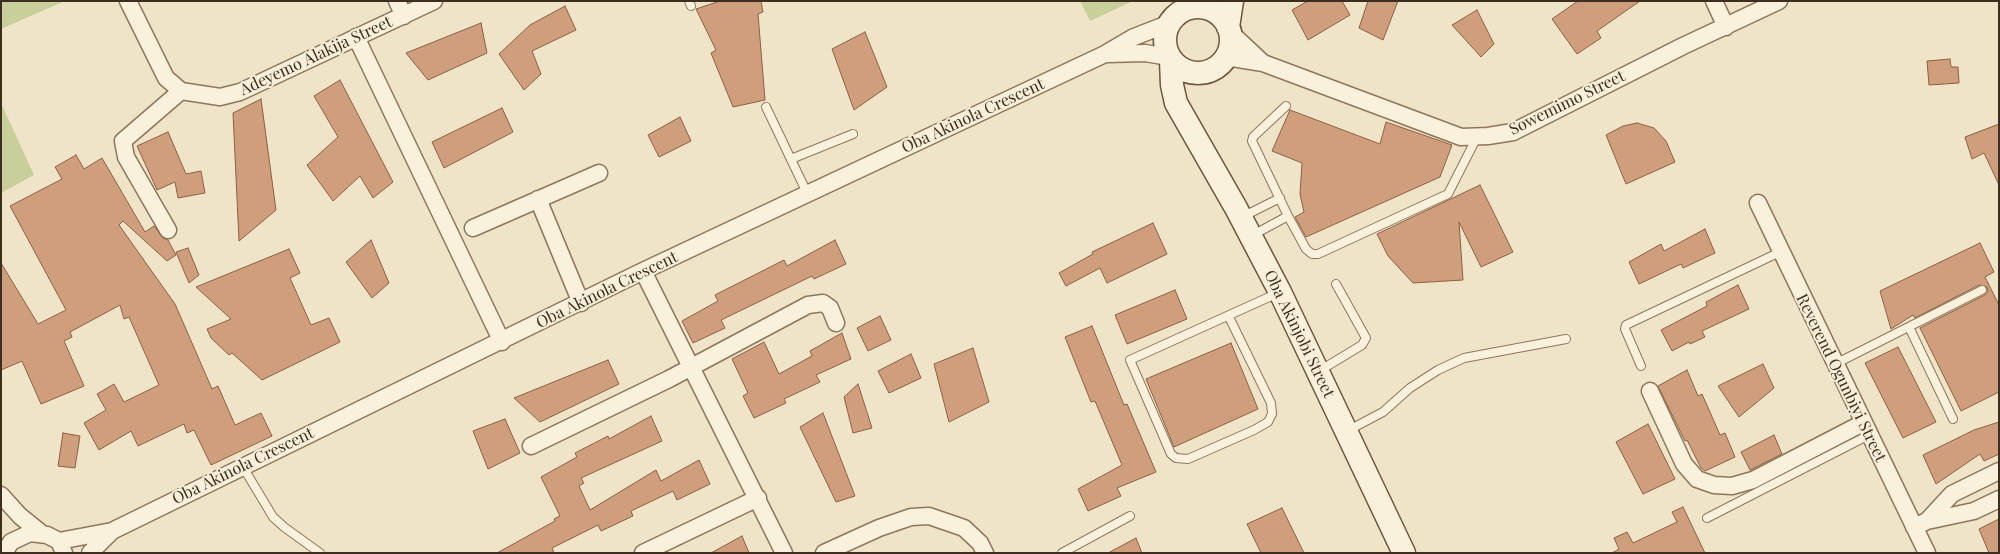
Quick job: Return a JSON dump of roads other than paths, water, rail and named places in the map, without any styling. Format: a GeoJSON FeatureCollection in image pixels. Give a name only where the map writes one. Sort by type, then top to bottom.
{"type":"FeatureCollection","features":[{"type":"Feature","properties":{"kind":"street"},"geometry":{"type":"LineString","coordinates":[[128,1],[166,78],[180,91],[123,141],[126,157],[168,230]]}},
{"type":"Feature","properties":{"kind":"street","name":"Adeyemo Alakija Street"},"geometry":{"type":"LineString","coordinates":[[180,91],[220,97],[240,92],[356,37],[401,8],[434,1]]}},
{"type":"Feature","properties":{"kind":"street"},"geometry":{"type":"LineString","coordinates":[[1229,29],[1220,16],[1211,11],[1192,8],[1182,12],[1165,39],[1170,58],[1180,68],[1190,72],[1201,73],[1211,70],[1226,58],[1229,48],[1232,1]]}},
{"type":"Feature","properties":{"kind":"street"},"geometry":{"type":"LineString","coordinates":[[1714,1],[1726,27]]}},
{"type":"Feature","properties":{"kind":"street","name":"Sowemimo Street"},"geometry":{"type":"LineString","coordinates":[[1226,58],[1263,63],[1461,137],[1477,136],[1514,132],[1683,46],[1779,1]]}},
{"type":"Feature","properties":{"kind":"street","name":"Oba Akinola Crescent"},"geometry":{"type":"LineString","coordinates":[[112,531],[242,466],[502,342],[643,271],[1105,54],[1182,12]]}},
{"type":"Feature","properties":{"kind":"street","name":"Sowemimo Street"},"geometry":{"type":"LineString","coordinates":[[1229,29],[1263,63]]}},
{"type":"Feature","properties":{"kind":"street"},"geometry":{"type":"LineString","coordinates":[[356,37],[502,342]]}},
{"type":"Feature","properties":{"kind":"street","name":"Oba Akinola Crescent"},"geometry":{"type":"LineString","coordinates":[[1105,54],[1145,53],[1170,58]]}},
{"type":"Feature","properties":{"kind":"street","name":"Oba Akinjobi Street"},"geometry":{"type":"LineString","coordinates":[[1170,58],[1173,94],[1176,103],[1246,227],[1280,292],[1400,550]]}},
{"type":"Feature","properties":{"kind":"street"},"geometry":{"type":"LineString","coordinates":[[1186,118],[1184,104],[1186,96],[1201,73]]}},
{"type":"Feature","properties":{"kind":"street"},"geometry":{"type":"LineString","coordinates":[[473,228],[599,173]]}},
{"type":"Feature","properties":{"kind":"street"},"geometry":{"type":"LineString","coordinates":[[538,199],[581,303]]}},
{"type":"Feature","properties":{"kind":"street","name":"Reverend Ogunbiyi Street"},"geometry":{"type":"LineString","coordinates":[[1758,203],[1866,429],[1920,524],[1927,553]]}},
{"type":"Feature","properties":{"kind":"street"},"geometry":{"type":"LineString","coordinates":[[643,271],[784,553]]}},
{"type":"Feature","properties":{"kind":"street"},"geometry":{"type":"LineString","coordinates":[[531,446],[817,303],[823,303],[830,308],[836,324]]}},
{"type":"Feature","properties":{"kind":"street"},"geometry":{"type":"LineString","coordinates":[[1650,391],[1684,464],[1696,479],[1714,485],[1732,486],[1753,480],[1866,429]]}},
{"type":"Feature","properties":{"kind":"street"},"geometry":{"type":"LineString","coordinates":[[1920,524],[1952,494],[1999,471]]}},
{"type":"Feature","properties":{"kind":"street"},"geometry":{"type":"LineString","coordinates":[[1,495],[20,516],[62,547],[112,531]]}},
{"type":"Feature","properties":{"kind":"street"},"geometry":{"type":"LineString","coordinates":[[643,553],[758,498]]}},
{"type":"Feature","properties":{"kind":"street"},"geometry":{"type":"LineString","coordinates":[[1920,524],[1974,511],[1999,499]]}},
{"type":"Feature","properties":{"kind":"street"},"geometry":{"type":"LineString","coordinates":[[824,553],[879,528],[911,517],[929,516],[964,528],[980,543],[985,553]]}},
{"type":"Feature","properties":{"kind":"street"},"geometry":{"type":"LineString","coordinates":[[90,553],[112,531]]}},
{"type":"Feature","properties":{"kind":"street"},"geometry":{"type":"LineString","coordinates":[[3,548],[20,536],[30,533],[41,533]]}},
{"type":"Feature","properties":{"kind":"lane"},"geometry":{"type":"LineString","coordinates":[[766,106],[808,195]]}},
{"type":"Feature","properties":{"kind":"lane"},"geometry":{"type":"LineString","coordinates":[[1286,106],[1252,137],[1252,141],[1288,216],[1306,249],[1312,254],[1318,254],[1448,194],[1477,136]]}},
{"type":"Feature","properties":{"kind":"lane"},"geometry":{"type":"LineString","coordinates":[[791,159],[853,134]]}},
{"type":"Feature","properties":{"kind":"lane"},"geometry":{"type":"LineString","coordinates":[[1246,227],[1280,198]]}},
{"type":"Feature","properties":{"kind":"lane"},"geometry":{"type":"LineString","coordinates":[[1246,227],[1288,216]]}},
{"type":"Feature","properties":{"kind":"lane"},"geometry":{"type":"LineString","coordinates":[[1641,366],[1625,329],[1626,325],[1780,252]]}},
{"type":"Feature","properties":{"kind":"lane"},"geometry":{"type":"LineString","coordinates":[[1318,372],[1362,345],[1366,338],[1366,334],[1336,284]]}},
{"type":"Feature","properties":{"kind":"lane"},"geometry":{"type":"LineString","coordinates":[[1834,364],[1982,290]]}},
{"type":"Feature","properties":{"kind":"lane"},"geometry":{"type":"LineString","coordinates":[[1229,317],[1271,403],[1272,414],[1268,422],[1254,430],[1188,459],[1176,458],[1171,454],[1130,360],[1229,317],[1280,292]]}},
{"type":"Feature","properties":{"kind":"lane"},"geometry":{"type":"LineString","coordinates":[[1909,326],[1953,419]]}},
{"type":"Feature","properties":{"kind":"lane"},"geometry":{"type":"LineString","coordinates":[[1345,432],[1383,412],[1410,388],[1438,370],[1464,358],[1566,339]]}},
{"type":"Feature","properties":{"kind":"lane"},"geometry":{"type":"LineString","coordinates":[[1707,518],[1866,429]]}},
{"type":"Feature","properties":{"kind":"lane"},"geometry":{"type":"LineString","coordinates":[[242,466],[273,517],[320,553]]}},
{"type":"Feature","properties":{"kind":"lane"},"geometry":{"type":"LineString","coordinates":[[1062,553],[1130,516]]}}]}
